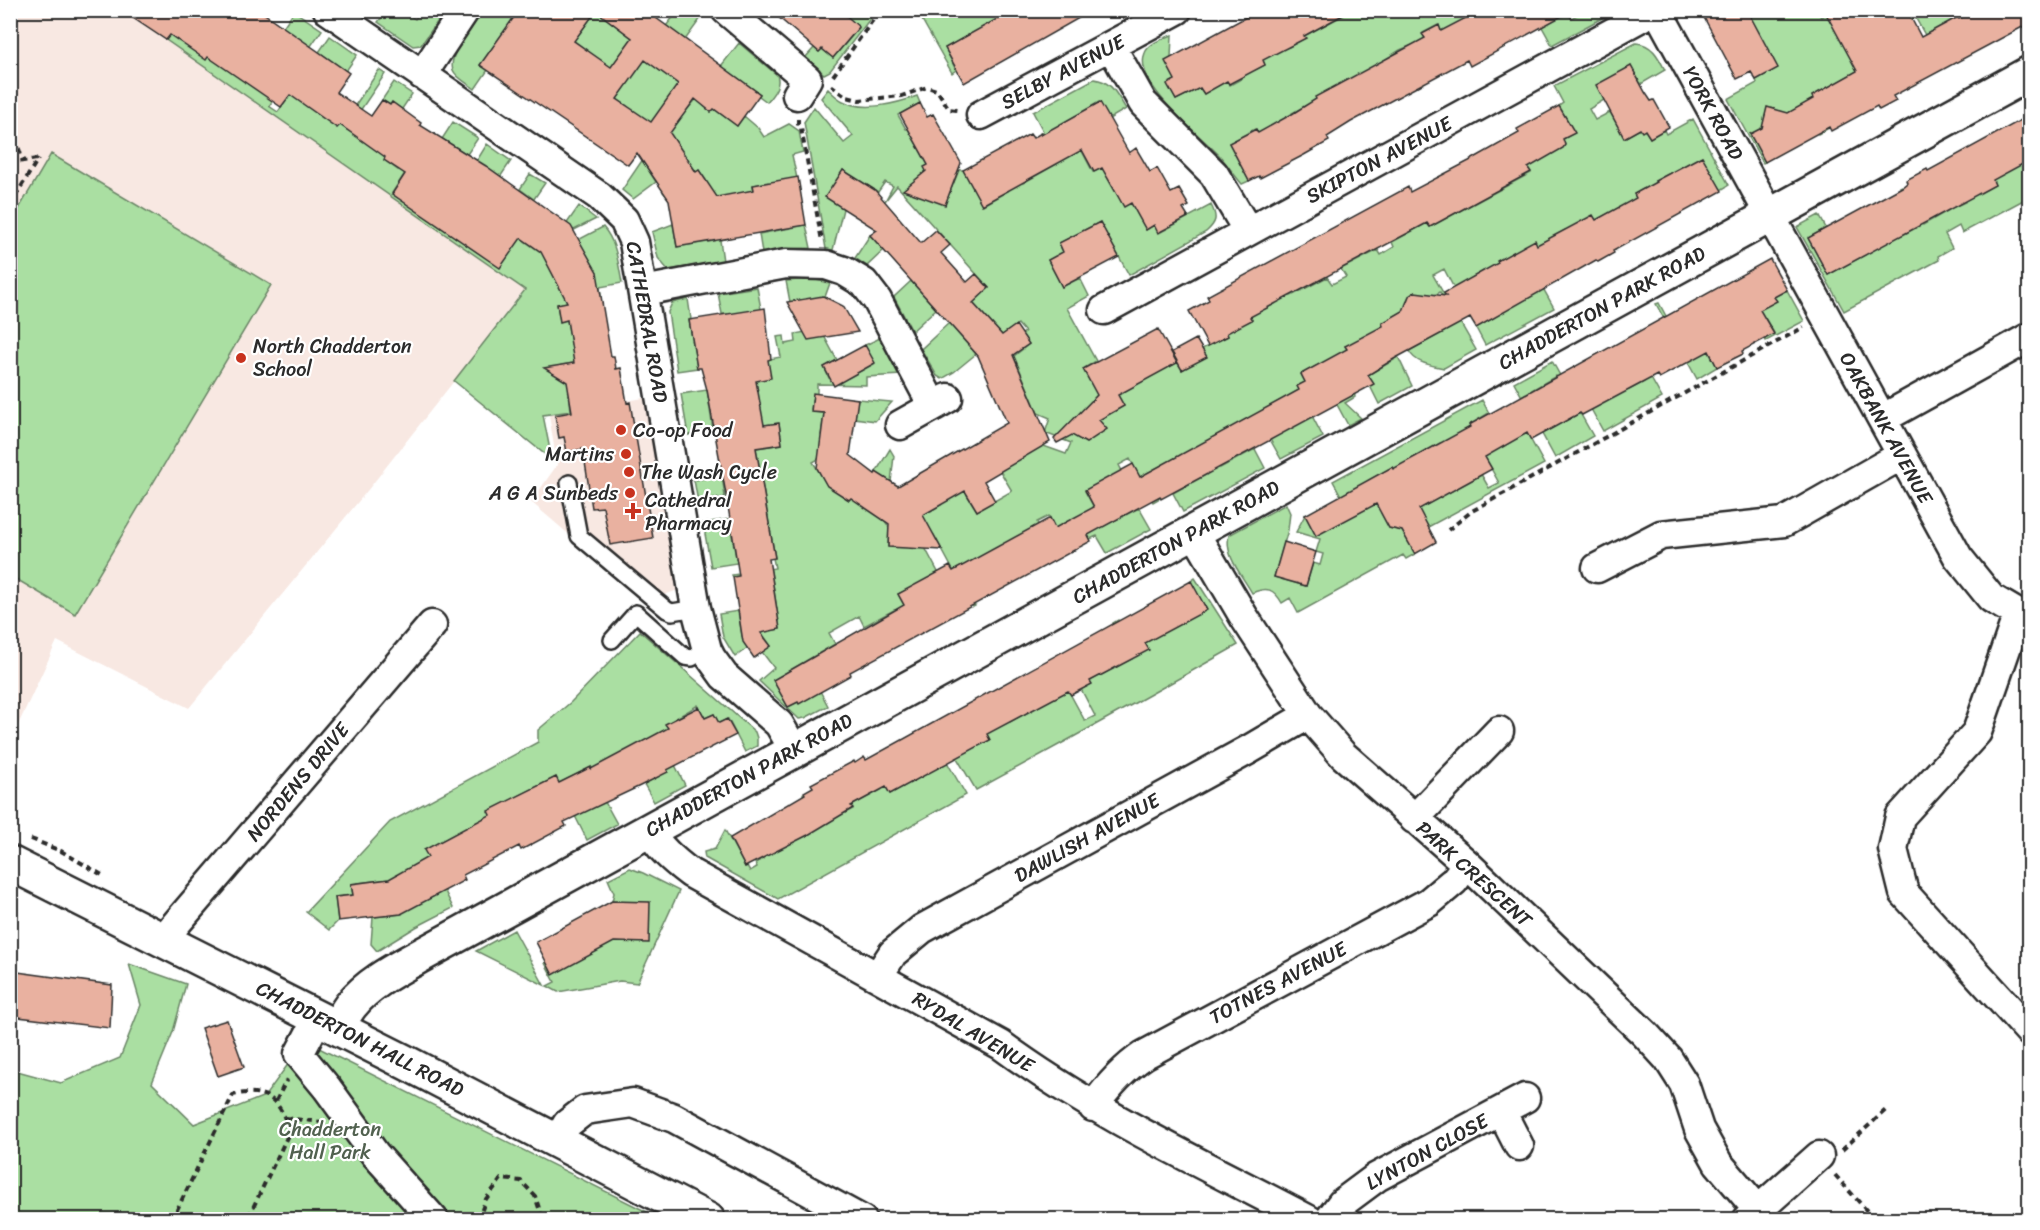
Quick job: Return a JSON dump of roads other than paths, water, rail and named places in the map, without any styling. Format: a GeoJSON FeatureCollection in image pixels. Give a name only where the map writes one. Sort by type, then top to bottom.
{"type":"FeatureCollection","features":[{"type":"Feature","properties":{"kind":"street","name":"CATHEDRAL ROAD"},"geometry":{"type":"LineString","coordinates":[[328,10],[599,196],[615,208],[630,231],[643,291],[696,608],[707,650],[724,676],[778,724],[794,750]]}},
{"type":"Feature","properties":{"kind":"street"},"geometry":{"type":"LineString","coordinates":[[422,75],[465,10]]}},
{"type":"Feature","properties":{"kind":"street"},"geometry":{"type":"LineString","coordinates":[[726,10],[807,79],[797,95]]}},
{"type":"Feature","properties":{"kind":"street","name":"YORK ROAD"},"geometry":{"type":"LineString","coordinates":[[1656,10],[1770,215]]}},
{"type":"Feature","properties":{"kind":"street","name":"SKIPTON AVENUE"},"geometry":{"type":"LineString","coordinates":[[1104,310],[1656,10]]}},
{"type":"Feature","properties":{"kind":"street","name":"SELBY AVENUE"},"geometry":{"type":"LineString","coordinates":[[981,115],[1111,46],[1166,13]]}},
{"type":"Feature","properties":{"kind":"street"},"geometry":{"type":"LineString","coordinates":[[1111,46],[1143,103],[1214,174],[1248,231]]}},
{"type":"Feature","properties":{"kind":"street","name":"CHADDERTON PARK ROAD"},"geometry":{"type":"LineString","coordinates":[[328,1023],[386,975],[2030,73]]}},
{"type":"Feature","properties":{"kind":"street","name":"OAKBANK AVENUE"},"geometry":{"type":"LineString","coordinates":[[1770,215],[1958,557],[1991,598],[2024,616]]}},
{"type":"Feature","properties":{"kind":"street"},"geometry":{"type":"LineString","coordinates":[[643,291],[786,264],[826,265],[844,271],[864,283],[878,300],[942,402],[900,425]]}},
{"type":"Feature","properties":{"kind":"street"},"geometry":{"type":"LineString","coordinates":[[1882,419],[2030,336]]}},
{"type":"Feature","properties":{"kind":"street"},"geometry":{"type":"LineString","coordinates":[[1597,568],[1661,535],[1784,522],[1902,455]]}},
{"type":"Feature","properties":{"kind":"street","name":"PARK CRESCENT"},"geometry":{"type":"LineString","coordinates":[[1194,532],[1244,617],[1308,715],[1343,755],[1467,864],[1645,1034],[1668,1059],[1684,1084],[1699,1129],[1752,1215],[1828,1155]]}},
{"type":"Feature","properties":{"kind":"street"},"geometry":{"type":"LineString","coordinates":[[2024,616],[1977,732],[1900,817],[1893,849],[1904,893],[2030,1032]]}},
{"type":"Feature","properties":{"kind":"street","name":"NORDENS DRIVE"},"geometry":{"type":"LineString","coordinates":[[164,939],[432,625]]}},
{"type":"Feature","properties":{"kind":"street","name":"DAWLISH AVENUE"},"geometry":{"type":"LineString","coordinates":[[878,976],[893,953],[922,929],[1240,755],[1308,715]]}},
{"type":"Feature","properties":{"kind":"street"},"geometry":{"type":"LineString","coordinates":[[1414,819],[1499,731]]}},
{"type":"Feature","properties":{"kind":"street","name":"RYDAL AVENUE"},"geometry":{"type":"LineString","coordinates":[[649,830],[670,858],[690,873],[1001,1045],[1043,1076],[1093,1107],[1309,1220]]}},
{"type":"Feature","properties":{"kind":"street","name":"CHADDERTON HALL ROAD"},"geometry":{"type":"LineString","coordinates":[[10,863],[558,1140],[708,1220]]}},
{"type":"Feature","properties":{"kind":"street","name":"TOTNES AVENUE"},"geometry":{"type":"LineString","coordinates":[[1093,1107],[1112,1081],[1127,1066],[1429,902],[1444,891],[1467,864]]}},
{"type":"Feature","properties":{"kind":"street"},"geometry":{"type":"LineString","coordinates":[[328,1023],[299,1054],[375,1154],[434,1220]]}},
{"type":"Feature","properties":{"kind":"street"},"geometry":{"type":"LineString","coordinates":[[558,1140],[567,1124],[585,1110],[633,1103],[674,1118],[862,1220]]}},
{"type":"Feature","properties":{"kind":"street","name":"LYNTON CLOSE"},"geometry":{"type":"LineString","coordinates":[[1329,1220],[1342,1203],[1377,1177],[1513,1105],[1519,1146]]}},
{"type":"Feature","properties":{"kind":"lane"},"geometry":{"type":"LineString","coordinates":[[569,483],[579,536],[667,610],[672,612],[696,608]]}},
{"type":"Feature","properties":{"kind":"lane"},"geometry":{"type":"LineString","coordinates":[[612,640],[636,613],[685,657],[692,658],[707,650]]}},
{"type":"Feature","properties":{"kind":"place","name":"North Chadderton School"},"geometry":{"type":"Point","coordinates":[241,358]}},
{"type":"Feature","properties":{"kind":"place","name":"Co-op Food"},"geometry":{"type":"Point","coordinates":[621,430]}},
{"type":"Feature","properties":{"kind":"place","name":"Martins"},"geometry":{"type":"Point","coordinates":[626,454]}},
{"type":"Feature","properties":{"kind":"place","name":"The Wash Cycle"},"geometry":{"type":"Point","coordinates":[629,472]}},
{"type":"Feature","properties":{"kind":"place","name":"A G A Sunbeds"},"geometry":{"type":"Point","coordinates":[630,493]}},
{"type":"Feature","properties":{"kind":"place","name":"Cathedral Pharmacy"},"geometry":{"type":"Point","coordinates":[633,511]}},
{"type":"Feature","properties":{"kind":"park label","name":"Chadderton Hall Park"},"geometry":{"type":"Point","coordinates":[330,1140]}}]}
